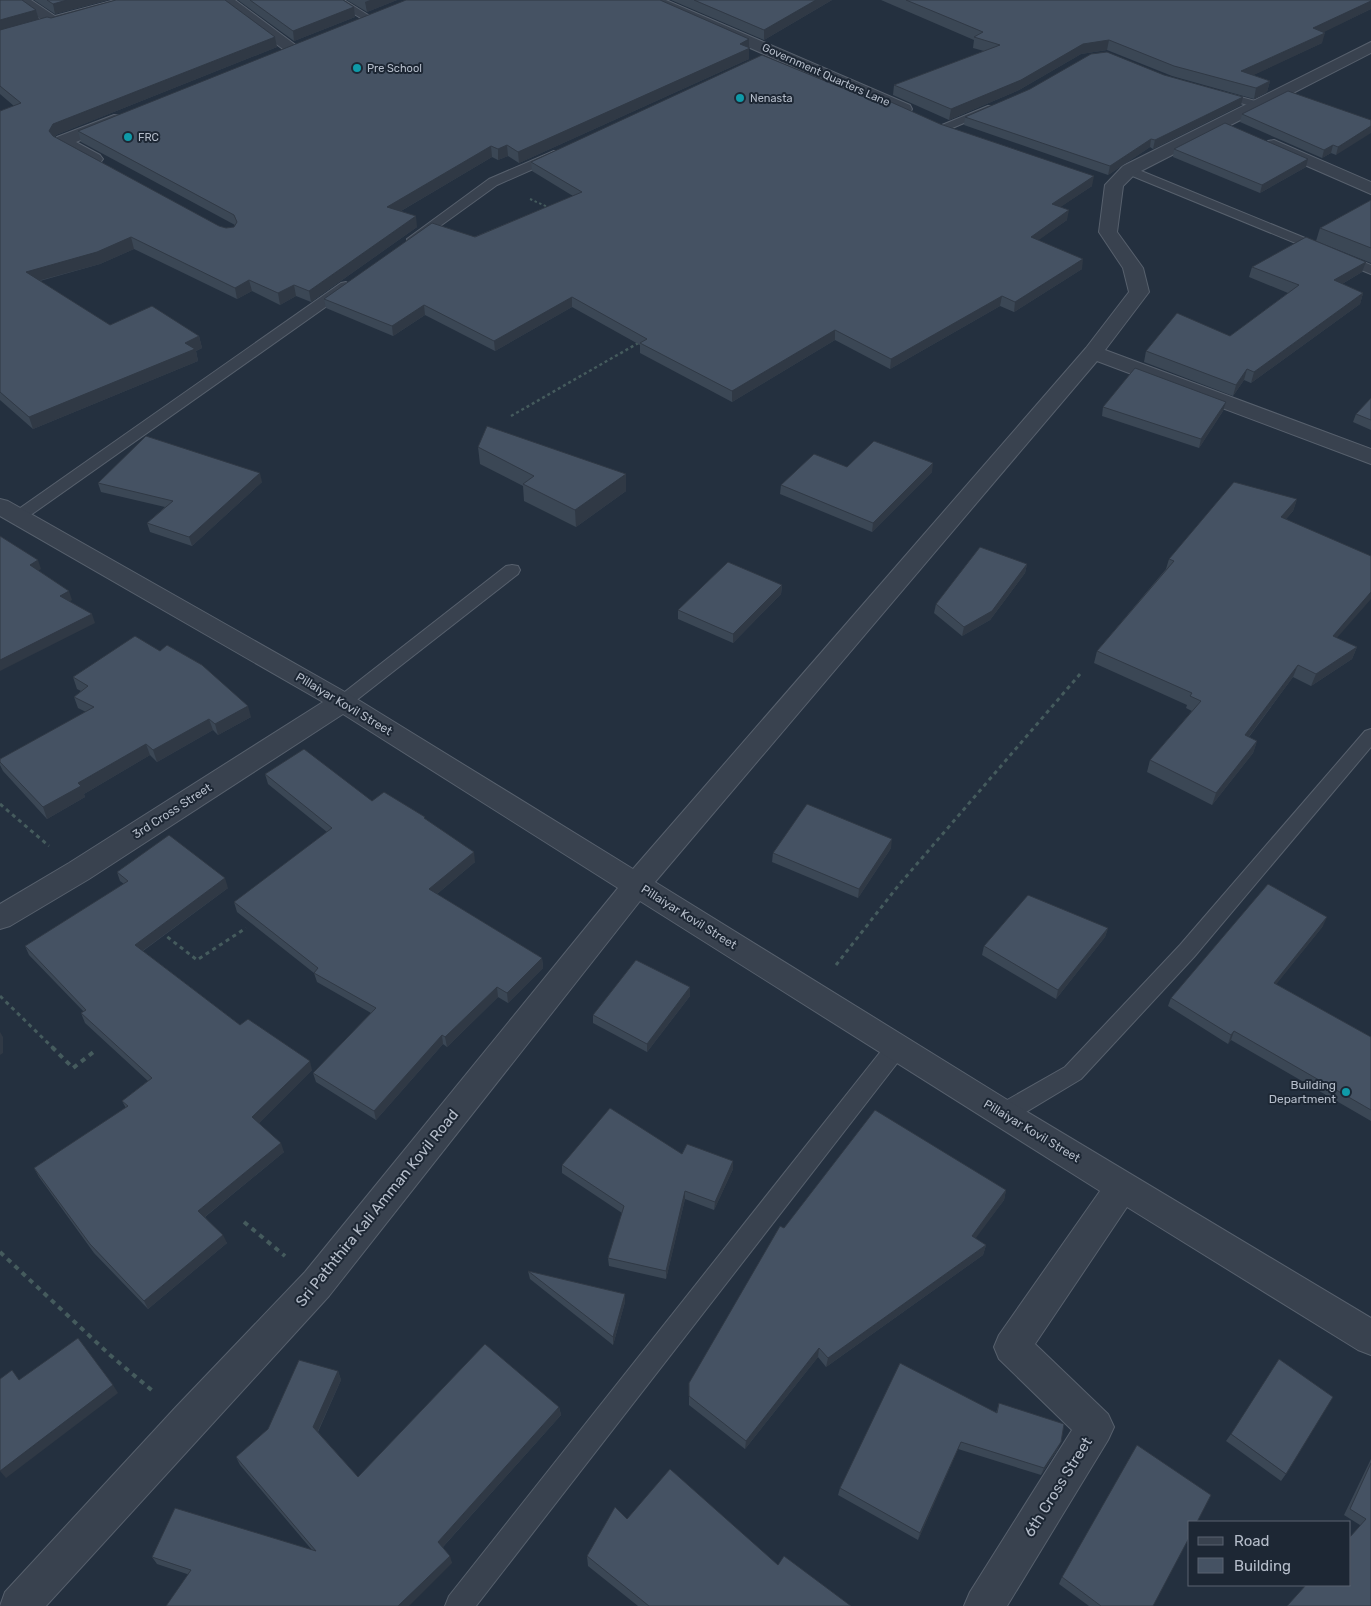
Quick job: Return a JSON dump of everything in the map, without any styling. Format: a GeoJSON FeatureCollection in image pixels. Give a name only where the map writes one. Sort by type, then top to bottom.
{"type":"FeatureCollection","features":[{"type":"Feature","properties":{"kind":"street"},"geometry":{"type":"LineString","coordinates":[[21,0],[53,21],[132,0]]}},
{"type":"Feature","properties":{"kind":"street"},"geometry":{"type":"LineString","coordinates":[[225,0],[286,51],[310,42]]}},
{"type":"Feature","properties":{"kind":"street","name":"Government Quarters Lane"},"geometry":{"type":"LineString","coordinates":[[653,0],[965,135]]}},
{"type":"Feature","properties":{"kind":"street"},"geometry":{"type":"LineString","coordinates":[[351,25],[376,15]]}},
{"type":"Feature","properties":{"kind":"street"},"geometry":{"type":"LineString","coordinates":[[1113,178],[1231,126],[1259,104],[1371,47]]}},
{"type":"Feature","properties":{"kind":"street"},"geometry":{"type":"LineString","coordinates":[[106,165],[63,141],[126,116]]}},
{"type":"Feature","properties":{"kind":"street"},"geometry":{"type":"LineString","coordinates":[[1257,138],[1371,189]]}},
{"type":"Feature","properties":{"kind":"street","name":"Sri Paththira Kali Amman Kovil Road"},"geometry":{"type":"LineString","coordinates":[[19,1606],[188,1421],[318,1284],[638,884],[1093,352],[1139,292],[1133,268],[1108,232],[1113,178]]}},
{"type":"Feature","properties":{"kind":"street"},"geometry":{"type":"LineString","coordinates":[[1093,352],[1371,457]]}},
{"type":"Feature","properties":{"kind":"street","name":"Pillaiyar Kovil Street"},"geometry":{"type":"LineString","coordinates":[[9,511],[342,702],[638,884],[1003,1114],[1371,1338]]}},
{"type":"Feature","properties":{"kind":"street","name":"3rd Cross Street"},"geometry":{"type":"LineString","coordinates":[[0,918],[79,871],[342,702]]}},
{"type":"Feature","properties":{"kind":"street","name":"6th Cross Street"},"geometry":{"type":"LineString","coordinates":[[984,1606],[1095,1427],[1012,1347],[1122,1186]]}},
{"type":"Feature","properties":{"kind":"lane"},"geometry":{"type":"LineString","coordinates":[[336,0],[376,15]]}},
{"type":"Feature","properties":{"kind":"lane"},"geometry":{"type":"LineString","coordinates":[[35,26],[53,21]]}},
{"type":"Feature","properties":{"kind":"lane"},"geometry":{"type":"LineString","coordinates":[[756,61],[773,53]]}},
{"type":"Feature","properties":{"kind":"lane"},"geometry":{"type":"LineString","coordinates":[[1204,90],[1259,104]]}},
{"type":"Feature","properties":{"kind":"lane"},"geometry":{"type":"LineString","coordinates":[[946,128],[998,105]]}},
{"type":"Feature","properties":{"kind":"lane"},"geometry":{"type":"LineString","coordinates":[[405,244],[494,182],[564,150]]}},
{"type":"Feature","properties":{"kind":"lane"},"geometry":{"type":"LineString","coordinates":[[1113,178],[1371,270]]}},
{"type":"Feature","properties":{"kind":"lane"},"geometry":{"type":"LineString","coordinates":[[9,511],[357,278]]}},
{"type":"Feature","properties":{"kind":"lane"},"geometry":{"type":"LineString","coordinates":[[342,702],[512,570]]}},
{"type":"Feature","properties":{"kind":"lane"},"geometry":{"type":"LineString","coordinates":[[1003,1114],[1073,1073],[1188,951],[1371,735]]}},
{"type":"Feature","properties":{"kind":"lane"},"geometry":{"type":"LineString","coordinates":[[459,1606],[897,1047]]}},
{"type":"Feature","properties":{"kind":"path"},"geometry":{"type":"LineString","coordinates":[[494,182],[555,211]]}},
{"type":"Feature","properties":{"kind":"path"},"geometry":{"type":"LineString","coordinates":[[511,416],[645,339]]}},
{"type":"Feature","properties":{"kind":"path"},"geometry":{"type":"LineString","coordinates":[[812,995],[898,886],[1080,674]]}},
{"type":"Feature","properties":{"kind":"path"},"geometry":{"type":"LineString","coordinates":[[0,804],[79,871]]}},
{"type":"Feature","properties":{"kind":"path"},"geometry":{"type":"LineString","coordinates":[[158,930],[197,960],[246,928]]}},
{"type":"Feature","properties":{"kind":"path"},"geometry":{"type":"LineString","coordinates":[[0,996],[72,1068],[96,1050]]}},
{"type":"Feature","properties":{"kind":"path"},"geometry":{"type":"LineString","coordinates":[[244,1222],[318,1284]]}},
{"type":"Feature","properties":{"kind":"path"},"geometry":{"type":"LineString","coordinates":[[0,1252],[110,1355],[188,1421]]}},
{"type":"Feature","properties":{"kind":"building"},"geometry":{"type":"Polygon","coordinates":[[[0,0],[22,0],[36,10],[0,20],[0,0]]]}},
{"type":"Feature","properties":{"kind":"building"},"geometry":{"type":"Polygon","coordinates":[[[47,0],[67,0],[53,4],[47,0]]]}},
{"type":"Feature","properties":{"kind":"building"},"geometry":{"type":"Polygon","coordinates":[[[116,0],[225,0],[275,37],[53,124],[49,131],[53,136],[219,226],[226,228],[234,227],[237,222],[234,215],[78,131],[406,0],[660,0],[749,39],[740,44],[750,48],[518,152],[507,145],[498,149],[491,146],[387,207],[416,216],[309,291],[294,285],[278,293],[249,280],[235,288],[131,237],[97,252],[26,272],[110,325],[152,306],[199,336],[185,343],[195,349],[29,417],[0,392],[0,111],[21,103],[0,86],[0,30],[116,0]]]}},
{"type":"Feature","properties":{"kind":"building"},"geometry":{"type":"Polygon","coordinates":[[[250,0],[343,0],[354,7],[293,31],[250,0]]]}},
{"type":"Feature","properties":{"kind":"building"},"geometry":{"type":"Polygon","coordinates":[[[694,0],[816,0],[764,30],[694,0]]]}},
{"type":"Feature","properties":{"kind":"building"},"geometry":{"type":"Polygon","coordinates":[[[906,0],[1371,1],[1313,28],[1325,33],[1241,71],[1270,81],[1256,88],[1174,66],[1109,40],[1083,44],[1021,80],[951,109],[894,85],[1000,45],[974,37],[983,32],[906,0]]]}},
{"type":"Feature","properties":{"kind":"building"},"geometry":{"type":"Polygon","coordinates":[[[1107,52],[1164,75],[1243,97],[1155,140],[1151,139],[1110,166],[965,117],[1030,89],[1091,54],[1107,52]]]}},
{"type":"Feature","properties":{"kind":"building"},"geometry":{"type":"Polygon","coordinates":[[[762,55],[864,97],[873,94],[940,124],[1094,176],[1052,204],[1069,210],[1031,237],[1083,259],[1015,302],[1002,296],[891,359],[835,330],[732,391],[640,343],[647,339],[572,297],[494,341],[424,305],[392,326],[324,299],[432,223],[475,237],[582,192],[531,162],[762,55]]]}},
{"type":"Feature","properties":{"kind":"building"},"geometry":{"type":"Polygon","coordinates":[[[1288,91],[1371,120],[1371,126],[1338,147],[1333,145],[1324,150],[1242,114],[1288,91]]]}},
{"type":"Feature","properties":{"kind":"building"},"geometry":{"type":"Polygon","coordinates":[[[1225,123],[1308,159],[1262,185],[1174,149],[1225,123]]]}},
{"type":"Feature","properties":{"kind":"building"},"geometry":{"type":"Polygon","coordinates":[[[1371,200],[1371,248],[1320,228],[1371,200]]]}},
{"type":"Feature","properties":{"kind":"building"},"geometry":{"type":"Polygon","coordinates":[[[1306,237],[1366,262],[1334,280],[1363,293],[1254,372],[1247,369],[1236,385],[1146,351],[1177,313],[1230,336],[1299,285],[1252,267],[1306,237]]]}},
{"type":"Feature","properties":{"kind":"building"},"geometry":{"type":"Polygon","coordinates":[[[1135,368],[1226,402],[1201,439],[1103,407],[1135,368]]]}},
{"type":"Feature","properties":{"kind":"building"},"geometry":{"type":"Polygon","coordinates":[[[1371,398],[1371,420],[1356,414],[1371,398]]]}},
{"type":"Feature","properties":{"kind":"building"},"geometry":{"type":"Polygon","coordinates":[[[487,426],[626,474],[575,510],[523,484],[534,476],[478,447],[487,426]]]}},
{"type":"Feature","properties":{"kind":"building"},"geometry":{"type":"Polygon","coordinates":[[[146,436],[260,473],[189,537],[147,523],[173,501],[98,483],[146,436]]]}},
{"type":"Feature","properties":{"kind":"building"},"geometry":{"type":"Polygon","coordinates":[[[874,441],[933,463],[873,523],[781,485],[814,454],[847,467],[874,441]]]}},
{"type":"Feature","properties":{"kind":"building"},"geometry":{"type":"Polygon","coordinates":[[[1234,482],[1297,499],[1281,517],[1371,556],[1371,592],[1333,636],[1357,647],[1316,674],[1298,665],[1245,735],[1257,741],[1216,793],[1150,760],[1201,701],[1190,696],[1192,693],[1097,651],[1174,561],[1169,559],[1234,482]]]}},
{"type":"Feature","properties":{"kind":"building"},"geometry":{"type":"Polygon","coordinates":[[[0,536],[38,560],[30,565],[69,591],[60,596],[92,614],[0,660],[0,536]]]}},
{"type":"Feature","properties":{"kind":"building"},"geometry":{"type":"Polygon","coordinates":[[[980,547],[1027,564],[992,611],[964,627],[936,604],[980,547]]]}},
{"type":"Feature","properties":{"kind":"building"},"geometry":{"type":"Polygon","coordinates":[[[728,562],[782,585],[733,634],[678,610],[728,562]]]}},
{"type":"Feature","properties":{"kind":"building"},"geometry":{"type":"Polygon","coordinates":[[[135,636],[160,651],[167,645],[202,665],[248,706],[215,724],[209,719],[153,750],[146,744],[78,783],[81,786],[43,807],[0,762],[0,759],[94,707],[74,697],[88,686],[73,677],[135,636]]]}},
{"type":"Feature","properties":{"kind":"building"},"geometry":{"type":"Polygon","coordinates":[[[304,749],[372,801],[384,792],[425,817],[474,852],[429,889],[542,958],[507,993],[497,987],[445,1037],[442,1035],[374,1111],[313,1073],[376,1008],[314,973],[318,968],[234,902],[332,828],[265,774],[304,749]]]}},
{"type":"Feature","properties":{"kind":"building"},"geometry":{"type":"Polygon","coordinates":[[[807,804],[892,839],[859,889],[773,853],[807,804]]]}},
{"type":"Feature","properties":{"kind":"building"},"geometry":{"type":"Polygon","coordinates":[[[169,835],[225,878],[135,945],[240,1025],[248,1019],[310,1061],[252,1117],[281,1143],[198,1211],[223,1235],[144,1301],[90,1244],[34,1168],[128,1106],[122,1101],[152,1078],[81,1013],[86,1010],[25,946],[128,881],[117,872],[169,835]]]}},
{"type":"Feature","properties":{"kind":"building"},"geometry":{"type":"Polygon","coordinates":[[[1268,884],[1327,917],[1274,983],[1371,1037],[1371,1110],[1234,1031],[1231,1035],[1171,998],[1268,884]]]}},
{"type":"Feature","properties":{"kind":"building"},"geometry":{"type":"Polygon","coordinates":[[[1028,895],[1108,928],[1058,990],[984,946],[1028,895]]]}},
{"type":"Feature","properties":{"kind":"building"},"geometry":{"type":"Polygon","coordinates":[[[636,960],[690,987],[647,1044],[593,1015],[636,960]]]}},
{"type":"Feature","properties":{"kind":"building"},"geometry":{"type":"Polygon","coordinates":[[[610,1108],[682,1154],[687,1144],[733,1161],[715,1202],[685,1191],[666,1271],[608,1258],[624,1206],[562,1165],[610,1108]]]}},
{"type":"Feature","properties":{"kind":"building"},"geometry":{"type":"Polygon","coordinates":[[[875,1110],[1006,1190],[972,1236],[986,1245],[828,1358],[819,1348],[746,1441],[689,1396],[689,1383],[780,1226],[784,1228],[875,1110]]]}},
{"type":"Feature","properties":{"kind":"building"},"geometry":{"type":"Polygon","coordinates":[[[528,1271],[625,1294],[613,1337],[528,1271]]]}},
{"type":"Feature","properties":{"kind":"building"},"geometry":{"type":"Polygon","coordinates":[[[78,1338],[113,1385],[0,1471],[0,1379],[12,1370],[19,1380],[78,1338]]]}},
{"type":"Feature","properties":{"kind":"building"},"geometry":{"type":"Polygon","coordinates":[[[485,1344],[559,1407],[438,1542],[450,1556],[398,1606],[166,1606],[191,1570],[152,1557],[175,1508],[316,1551],[236,1457],[268,1429],[299,1360],[338,1371],[313,1427],[358,1477],[485,1344]]]}},
{"type":"Feature","properties":{"kind":"building"},"geometry":{"type":"Polygon","coordinates":[[[1279,1359],[1333,1397],[1286,1474],[1231,1434],[1279,1359]]]}},
{"type":"Feature","properties":{"kind":"building"},"geometry":{"type":"Polygon","coordinates":[[[900,1363],[997,1413],[999,1403],[1064,1424],[1061,1442],[1044,1468],[961,1442],[920,1533],[840,1488],[900,1363]]]}},
{"type":"Feature","properties":{"kind":"building"},"geometry":{"type":"Polygon","coordinates":[[[1137,1445],[1211,1495],[1198,1521],[1188,1521],[1188,1540],[1153,1606],[1101,1606],[1062,1577],[1137,1445]]]}},
{"type":"Feature","properties":{"kind":"building"},"geometry":{"type":"Polygon","coordinates":[[[1371,1463],[1371,1606],[1287,1606],[1305,1586],[1351,1586],[1351,1536],[1366,1519],[1350,1509],[1371,1463]]]}},
{"type":"Feature","properties":{"kind":"building"},"geometry":{"type":"Polygon","coordinates":[[[670,1469],[778,1565],[784,1556],[851,1606],[649,1606],[587,1556],[615,1507],[627,1519],[670,1469]]]}},
{"type":"Feature","properties":{"kind":"place","name":"Pre School"},"geometry":{"type":"Point","coordinates":[357,68]}},
{"type":"Feature","properties":{"kind":"place","name":"Nenasta"},"geometry":{"type":"Point","coordinates":[740,98]}},
{"type":"Feature","properties":{"kind":"place","name":"FRC"},"geometry":{"type":"Point","coordinates":[128,137]}},
{"type":"Feature","properties":{"kind":"place","name":"Building Department"},"geometry":{"type":"Point","coordinates":[1346,1092]}}]}
